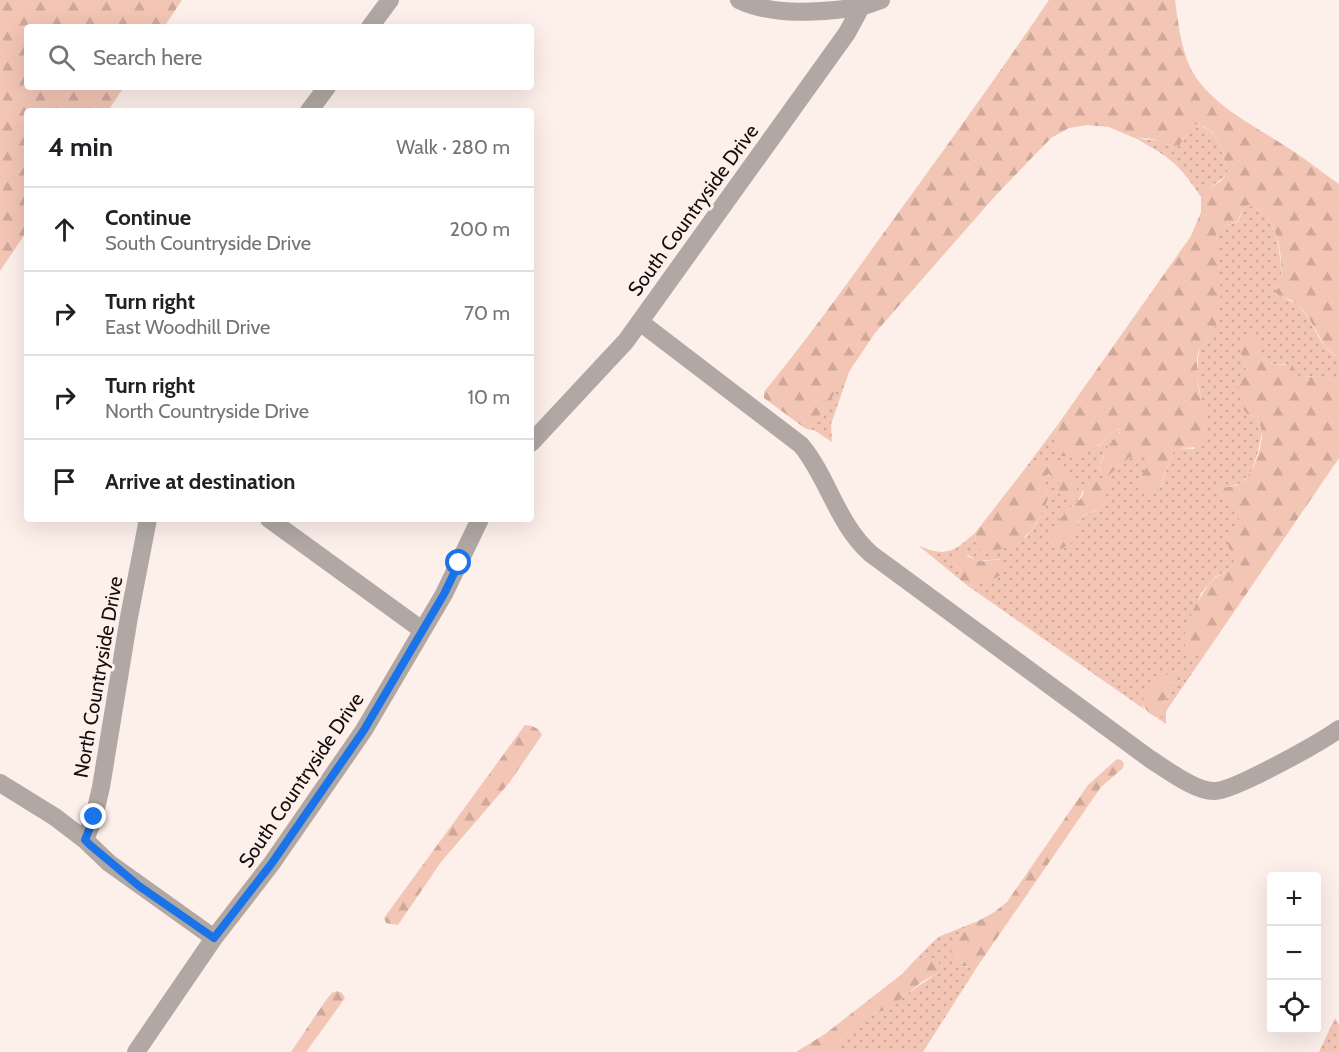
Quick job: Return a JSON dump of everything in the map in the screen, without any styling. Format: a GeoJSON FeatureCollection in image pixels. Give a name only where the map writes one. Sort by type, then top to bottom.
{"type":"FeatureCollection","features":[{"type":"Feature","properties":{"kind":"street"},"geometry":{"type":"LineString","coordinates":[[372,24],[390,0]]}},
{"type":"Feature","properties":{"kind":"street"},"geometry":{"type":"LineString","coordinates":[[738,0],[753,6],[784,10],[827,11],[861,7],[881,0]]}},
{"type":"Feature","properties":{"kind":"street","name":"South Countryside Drive"},"geometry":{"type":"LineString","coordinates":[[534,440],[586,386],[640,322],[847,33],[861,7]]}},
{"type":"Feature","properties":{"kind":"street"},"geometry":{"type":"LineString","coordinates":[[311,108],[325,90]]}},
{"type":"Feature","properties":{"kind":"street"},"geometry":{"type":"LineString","coordinates":[[640,322],[801,445],[816,465],[852,536],[871,554],[1150,759],[1180,778],[1209,791],[1218,792],[1311,747],[1339,729]]}},
{"type":"Feature","properties":{"kind":"street","name":"North Countryside Drive"},"geometry":{"type":"LineString","coordinates":[[85,840],[94,817],[101,787],[147,522]]}},
{"type":"Feature","properties":{"kind":"street"},"geometry":{"type":"LineString","coordinates":[[273,522],[422,630]]}},
{"type":"Feature","properties":{"kind":"street","name":"South Countryside Drive"},"geometry":{"type":"LineString","coordinates":[[136,1052],[214,938],[272,863],[364,730],[452,579],[479,522]]}},
{"type":"Feature","properties":{"kind":"street"},"geometry":{"type":"LineString","coordinates":[[0,783],[55,817],[124,874],[214,938]]}},
{"type":"Feature","properties":{"kind":"green space"},"geometry":{"type":"Polygon","coordinates":[[[0,0],[182,0],[166,24],[24,24],[24,90],[122,90],[110,108],[24,108],[24,235],[0,271],[0,0]]]}},
{"type":"Feature","properties":{"kind":"green space"},"geometry":{"type":"Polygon","coordinates":[[[1049,0],[1175,0],[1181,39],[1187,59],[1203,87],[1235,114],[1297,153],[1339,184],[1339,359],[1325,346],[1305,312],[1291,300],[1280,297],[1276,292],[1280,282],[1281,258],[1276,235],[1266,216],[1258,209],[1248,205],[1242,210],[1238,221],[1221,228],[1216,235],[1220,305],[1213,332],[1197,357],[1199,387],[1209,423],[1203,443],[1195,447],[1174,450],[1159,489],[1153,495],[1143,494],[1138,489],[1138,481],[1150,461],[1147,457],[1130,457],[1109,475],[1102,472],[1099,467],[1108,446],[1120,433],[1119,429],[1097,447],[1070,456],[1060,456],[1053,438],[1059,423],[1191,236],[1201,212],[1201,197],[1204,191],[1221,181],[1228,172],[1218,140],[1208,129],[1201,126],[1192,124],[1179,146],[1172,147],[1157,140],[1137,139],[1109,127],[1087,125],[1069,128],[1051,138],[996,195],[875,333],[814,424],[806,429],[764,398],[764,392],[846,285],[1049,0]]]}},
{"type":"Feature","properties":{"kind":"green space"},"geometry":{"type":"Polygon","coordinates":[[[1192,124],[1208,130],[1218,141],[1228,172],[1201,197],[1174,163],[1137,139],[1157,140],[1172,147],[1183,140],[1192,124]]]}},
{"type":"Feature","properties":{"kind":"green space"},"geometry":{"type":"Polygon","coordinates":[[[1248,205],[1267,217],[1279,249],[1282,282],[1277,288],[1280,297],[1297,305],[1303,311],[1325,346],[1339,359],[1339,383],[1322,376],[1298,377],[1286,364],[1271,364],[1258,354],[1258,351],[1239,344],[1246,369],[1238,383],[1246,413],[1257,418],[1262,431],[1258,452],[1251,472],[1241,483],[1214,492],[1242,511],[1231,533],[1229,548],[1234,557],[1234,564],[1215,577],[1201,593],[1186,633],[1197,656],[1208,650],[1166,711],[1166,724],[1157,718],[1161,718],[1162,703],[1170,695],[1171,684],[1180,680],[1178,670],[1160,679],[1142,703],[1144,709],[968,586],[974,585],[1000,559],[977,561],[968,555],[953,564],[961,569],[958,578],[918,545],[942,552],[955,549],[975,533],[976,544],[1026,537],[1036,524],[1049,496],[1044,486],[1044,478],[1050,474],[1060,484],[1077,494],[1038,462],[1024,470],[1059,423],[1053,438],[1087,450],[1099,446],[1115,430],[1121,430],[1105,452],[1099,468],[1102,472],[1130,457],[1147,457],[1150,461],[1138,481],[1159,490],[1174,450],[1194,449],[1203,412],[1197,374],[1198,358],[1200,348],[1209,340],[1220,303],[1216,235],[1221,228],[1239,221],[1242,210],[1248,205]],[[1082,491],[1077,502],[1059,519],[1078,524],[1079,519],[1096,510],[1106,501],[1082,491]]]}},
{"type":"Feature","properties":{"kind":"green space"},"geometry":{"type":"Polygon","coordinates":[[[1253,336],[1260,345],[1258,354],[1271,364],[1292,365],[1299,377],[1322,376],[1339,383],[1339,458],[1208,650],[1197,656],[1190,654],[1185,646],[1186,629],[1204,592],[1214,579],[1232,566],[1234,559],[1228,540],[1242,511],[1214,492],[1214,489],[1234,486],[1246,479],[1261,445],[1260,425],[1257,418],[1246,413],[1242,407],[1238,383],[1246,369],[1238,344],[1240,340],[1253,336]]]}},
{"type":"Feature","properties":{"kind":"green space"},"geometry":{"type":"Polygon","coordinates":[[[850,369],[831,424],[832,442],[814,430],[806,429],[814,424],[850,369]]]}},
{"type":"Feature","properties":{"kind":"green space"},"geometry":{"type":"Polygon","coordinates":[[[1038,462],[1052,463],[1065,469],[1074,479],[1077,494],[1070,498],[1063,496],[1059,492],[1060,484],[1049,474],[1044,478],[1044,486],[1049,496],[1039,519],[1032,528],[1017,543],[996,550],[982,551],[976,544],[975,533],[1024,470],[1038,462]]]}},
{"type":"Feature","properties":{"kind":"green space"},"geometry":{"type":"Polygon","coordinates":[[[1101,478],[1112,485],[1106,492],[1106,501],[1079,519],[1073,542],[1061,549],[1054,543],[1052,537],[1056,523],[1081,497],[1087,484],[1101,478]]]}},
{"type":"Feature","properties":{"kind":"green space"},"geometry":{"type":"Polygon","coordinates":[[[961,553],[979,561],[998,559],[1004,561],[1006,570],[984,583],[968,586],[958,578],[961,569],[953,564],[952,560],[956,554],[961,553]]]}},
{"type":"Feature","properties":{"kind":"green space"},"geometry":{"type":"Polygon","coordinates":[[[1182,669],[1185,670],[1184,675],[1171,684],[1170,695],[1162,703],[1161,718],[1152,715],[1142,703],[1148,690],[1162,677],[1182,669]]]}},
{"type":"Feature","properties":{"kind":"green space"},"geometry":{"type":"Polygon","coordinates":[[[525,725],[535,727],[542,735],[509,783],[441,862],[398,925],[386,923],[384,918],[525,725]]]}},
{"type":"Feature","properties":{"kind":"green space"},"geometry":{"type":"Polygon","coordinates":[[[1117,759],[1124,763],[1123,768],[1101,787],[977,967],[958,963],[951,952],[955,939],[1007,902],[1088,785],[1117,759]]]}},
{"type":"Feature","properties":{"kind":"green space"},"geometry":{"type":"Polygon","coordinates":[[[978,921],[955,939],[965,967],[977,967],[923,1052],[825,1052],[869,1015],[882,1011],[936,974],[929,956],[916,959],[938,937],[978,921]]]}},
{"type":"Feature","properties":{"kind":"green space"},"geometry":{"type":"Polygon","coordinates":[[[929,956],[938,960],[940,967],[936,974],[923,981],[893,1005],[869,1015],[825,1052],[796,1052],[825,1034],[902,974],[916,959],[929,956]]]}},
{"type":"Feature","properties":{"kind":"green space"},"geometry":{"type":"Polygon","coordinates":[[[337,991],[345,998],[306,1052],[291,1052],[326,1000],[337,991]]]}},
{"type":"Feature","properties":{"kind":"green space"},"geometry":{"type":"Polygon","coordinates":[[[1335,1018],[1339,1025],[1339,1052],[1319,1052],[1335,1018]]]}},
{"type":"Feature","properties":{"kind":"route"},"geometry":{"type":"LineString","coordinates":[[94,817],[85,840],[109,863],[139,886],[214,938],[272,863],[364,730],[444,594],[459,563]]}}]}
